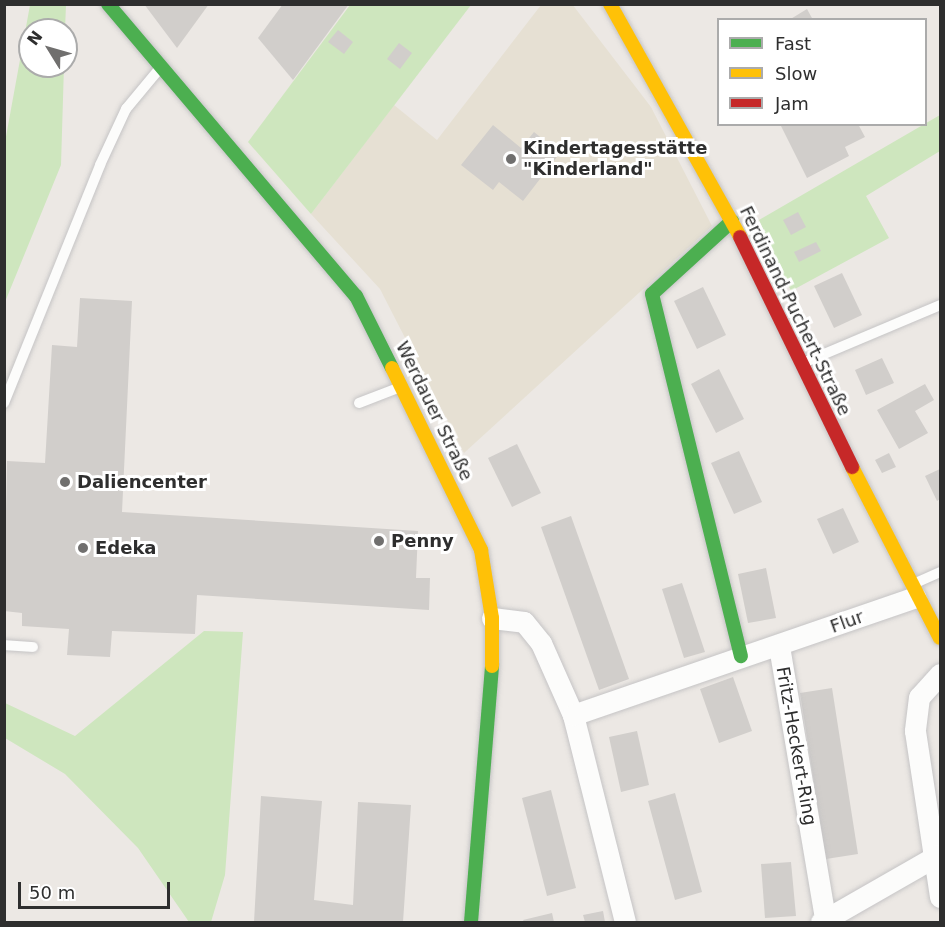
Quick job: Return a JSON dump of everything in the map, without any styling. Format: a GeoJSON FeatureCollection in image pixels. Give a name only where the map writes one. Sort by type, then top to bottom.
{"type":"FeatureCollection","features":[{"type":"Feature","properties":{"kind":"street","name":"Werdauer Straße"},"geometry":{"type":"LineString","coordinates":[[108,4],[356,296],[405,386],[481,550],[492,618],[492,692],[471,922]]}},
{"type":"Feature","properties":{"kind":"street","name":"Ferdinand-Puchert-Straße"},"geometry":{"type":"LineString","coordinates":[[610,4],[732,221],[912,592],[940,638]]}},
{"type":"Feature","properties":{"kind":"street"},"geometry":{"type":"LineString","coordinates":[[732,221],[652,294],[741,656]]}},
{"type":"Feature","properties":{"kind":"street","name":"Flur"},"geometry":{"type":"LineString","coordinates":[[779,646],[912,592]]}},
{"type":"Feature","properties":{"kind":"street"},"geometry":{"type":"LineString","coordinates":[[492,618],[524,622],[541,643],[573,715],[625,922]]}},
{"type":"Feature","properties":{"kind":"street","name":"Fritz-Heckert-Ring"},"geometry":{"type":"LineString","coordinates":[[573,715],[741,656],[779,646],[823,921],[938,855]]}},
{"type":"Feature","properties":{"kind":"street"},"geometry":{"type":"LineString","coordinates":[[940,674],[919,697],[915,731],[938,855],[940,897]]}},
{"type":"Feature","properties":{"kind":"lane"},"geometry":{"type":"LineString","coordinates":[[4,403],[100,165],[126,109],[160,67]]}},
{"type":"Feature","properties":{"kind":"lane"},"geometry":{"type":"LineString","coordinates":[[801,364],[940,305]]}},
{"type":"Feature","properties":{"kind":"lane"},"geometry":{"type":"LineString","coordinates":[[359,403],[405,386]]}},
{"type":"Feature","properties":{"kind":"lane"},"geometry":{"type":"LineString","coordinates":[[912,592],[940,572]]}},
{"type":"Feature","properties":{"kind":"lane"},"geometry":{"type":"LineString","coordinates":[[4,645],[33,647]]}},
{"type":"Feature","properties":{"kind":"shaded area"},"geometry":{"type":"Polygon","coordinates":[[[572,4],[651,107],[712,226],[464,453],[380,289],[311,214],[394,105],[437,140],[541,5],[572,4]]]}},
{"type":"Feature","properties":{"kind":"green space"},"geometry":{"type":"Polygon","coordinates":[[[30,5],[66,5],[65,18],[28,18],[30,5]]]}},
{"type":"Feature","properties":{"kind":"green space"},"geometry":{"type":"Polygon","coordinates":[[[350,5],[471,5],[311,214],[248,142],[350,5]]]}},
{"type":"Feature","properties":{"kind":"green space"},"geometry":{"type":"Polygon","coordinates":[[[18,71],[18,78],[64,78],[61,165],[5,302],[5,142],[18,71]]]}},
{"type":"Feature","properties":{"kind":"green space"},"geometry":{"type":"Polygon","coordinates":[[[940,115],[940,151],[866,196],[889,238],[791,291],[759,220],[921,126],[927,126],[927,123],[940,115]]]}},
{"type":"Feature","properties":{"kind":"green space"},"geometry":{"type":"Polygon","coordinates":[[[204,631],[243,632],[225,875],[211,922],[189,922],[138,848],[65,774],[5,738],[5,703],[75,736],[204,631]]]}},
{"type":"Feature","properties":{"kind":"building"},"geometry":{"type":"Polygon","coordinates":[[[144,4],[209,4],[177,48],[144,4]]]}},
{"type":"Feature","properties":{"kind":"building"},"geometry":{"type":"Polygon","coordinates":[[[283,4],[349,4],[293,80],[258,38],[283,4]]]}},
{"type":"Feature","properties":{"kind":"building"},"geometry":{"type":"Polygon","coordinates":[[[807,9],[812,18],[792,18],[807,9]]]}},
{"type":"Feature","properties":{"kind":"building"},"geometry":{"type":"Polygon","coordinates":[[[338,30],[353,42],[344,54],[328,42],[338,30]]]}},
{"type":"Feature","properties":{"kind":"building"},"geometry":{"type":"Polygon","coordinates":[[[399,43],[412,53],[400,69],[387,59],[399,43]]]}},
{"type":"Feature","properties":{"kind":"building","name":"Kindertagesstätte \"Kinderland\""},"geometry":{"type":"Polygon","coordinates":[[[493,125],[521,148],[534,132],[560,153],[523,201],[499,182],[493,190],[461,165],[493,125]]]}},
{"type":"Feature","properties":{"kind":"building"},"geometry":{"type":"Polygon","coordinates":[[[781,126],[859,126],[865,137],[845,147],[849,156],[807,178],[781,126]]]}},
{"type":"Feature","properties":{"kind":"building"},"geometry":{"type":"Polygon","coordinates":[[[798,212],[806,227],[791,235],[783,220],[798,212]]]}},
{"type":"Feature","properties":{"kind":"building"},"geometry":{"type":"Polygon","coordinates":[[[816,242],[821,251],[799,262],[794,252],[816,242]]]}},
{"type":"Feature","properties":{"kind":"building"},"geometry":{"type":"Polygon","coordinates":[[[842,273],[862,315],[834,328],[814,286],[842,273]]]}},
{"type":"Feature","properties":{"kind":"building"},"geometry":{"type":"Polygon","coordinates":[[[703,287],[726,335],[697,349],[674,301],[703,287]]]}},
{"type":"Feature","properties":{"kind":"building","name":"Daliencenter"},"geometry":{"type":"Polygon","coordinates":[[[80,298],[132,301],[122,512],[418,531],[416,578],[430,578],[429,610],[197,595],[195,634],[112,631],[110,657],[67,655],[69,629],[22,626],[22,613],[4,611],[7,461],[45,463],[52,345],[77,347],[80,298]]]}},
{"type":"Feature","properties":{"kind":"building"},"geometry":{"type":"Polygon","coordinates":[[[882,358],[894,383],[866,395],[855,370],[882,358]]]}},
{"type":"Feature","properties":{"kind":"building"},"geometry":{"type":"Polygon","coordinates":[[[719,369],[744,419],[716,433],[691,384],[719,369]]]}},
{"type":"Feature","properties":{"kind":"building"},"geometry":{"type":"Polygon","coordinates":[[[925,384],[934,400],[915,411],[928,433],[899,449],[877,410],[925,384]]]}},
{"type":"Feature","properties":{"kind":"building"},"geometry":{"type":"Polygon","coordinates":[[[517,444],[541,493],[512,507],[488,458],[517,444]]]}},
{"type":"Feature","properties":{"kind":"building"},"geometry":{"type":"Polygon","coordinates":[[[739,451],[762,502],[734,514],[711,463],[739,451]]]}},
{"type":"Feature","properties":{"kind":"building"},"geometry":{"type":"Polygon","coordinates":[[[889,453],[896,467],[882,473],[875,460],[889,453]]]}},
{"type":"Feature","properties":{"kind":"building"},"geometry":{"type":"Polygon","coordinates":[[[940,469],[940,499],[937,501],[925,476],[940,469]]]}},
{"type":"Feature","properties":{"kind":"building"},"geometry":{"type":"Polygon","coordinates":[[[843,508],[859,542],[833,554],[817,519],[843,508]]]}},
{"type":"Feature","properties":{"kind":"building"},"geometry":{"type":"Polygon","coordinates":[[[571,516],[629,679],[599,690],[541,527],[571,516]]]}},
{"type":"Feature","properties":{"kind":"building"},"geometry":{"type":"Polygon","coordinates":[[[766,568],[776,618],[748,623],[738,574],[766,568]]]}},
{"type":"Feature","properties":{"kind":"building"},"geometry":{"type":"Polygon","coordinates":[[[682,583],[705,652],[684,658],[662,589],[682,583]]]}},
{"type":"Feature","properties":{"kind":"building"},"geometry":{"type":"Polygon","coordinates":[[[733,677],[752,731],[719,743],[700,689],[733,677]]]}},
{"type":"Feature","properties":{"kind":"building"},"geometry":{"type":"Polygon","coordinates":[[[832,688],[858,854],[826,859],[800,693],[832,688]]]}},
{"type":"Feature","properties":{"kind":"building"},"geometry":{"type":"Polygon","coordinates":[[[637,731],[649,785],[621,792],[609,737],[637,731]]]}},
{"type":"Feature","properties":{"kind":"building"},"geometry":{"type":"Polygon","coordinates":[[[551,790],[576,888],[547,896],[522,798],[551,790]]]}},
{"type":"Feature","properties":{"kind":"building"},"geometry":{"type":"Polygon","coordinates":[[[675,793],[702,892],[675,900],[648,801],[675,793]]]}},
{"type":"Feature","properties":{"kind":"building"},"geometry":{"type":"Polygon","coordinates":[[[261,796],[322,801],[314,900],[353,905],[358,802],[411,805],[403,922],[254,922],[261,796]]]}},
{"type":"Feature","properties":{"kind":"building"},"geometry":{"type":"Polygon","coordinates":[[[791,862],[796,916],[765,918],[761,864],[791,862]]]}},
{"type":"Feature","properties":{"kind":"building"},"geometry":{"type":"Polygon","coordinates":[[[603,911],[605,922],[585,922],[583,915],[603,911]]]}},
{"type":"Feature","properties":{"kind":"building"},"geometry":{"type":"Polygon","coordinates":[[[552,913],[554,922],[524,922],[523,920],[552,913]]]}},
{"type":"Feature","properties":{"kind":"traffic: fast"},"geometry":{"type":"LineString","coordinates":[[108,4],[356,296],[392,368]]}},
{"type":"Feature","properties":{"kind":"traffic: fast"},"geometry":{"type":"LineString","coordinates":[[732,221],[652,294],[741,656]]}},
{"type":"Feature","properties":{"kind":"traffic: fast"},"geometry":{"type":"LineString","coordinates":[[471,922],[492,666]]}},
{"type":"Feature","properties":{"kind":"traffic: slow"},"geometry":{"type":"LineString","coordinates":[[610,4],[740,237]]}},
{"type":"Feature","properties":{"kind":"traffic: slow"},"geometry":{"type":"LineString","coordinates":[[392,368],[481,550],[492,618],[492,666]]}},
{"type":"Feature","properties":{"kind":"traffic: slow"},"geometry":{"type":"LineString","coordinates":[[852,467],[940,638]]}},
{"type":"Feature","properties":{"kind":"traffic: jam"},"geometry":{"type":"LineString","coordinates":[[740,237],[852,467]]}},
{"type":"Feature","properties":{"kind":"place","name":"Kindertagesstätte \"Kinderland\""},"geometry":{"type":"Point","coordinates":[511,159]}},
{"type":"Feature","properties":{"kind":"place","name":"Daliencenter"},"geometry":{"type":"Point","coordinates":[65,482]}},
{"type":"Feature","properties":{"kind":"place","name":"Penny"},"geometry":{"type":"Point","coordinates":[379,541]}},
{"type":"Feature","properties":{"kind":"place","name":"Edeka"},"geometry":{"type":"Point","coordinates":[83,548]}}]}
